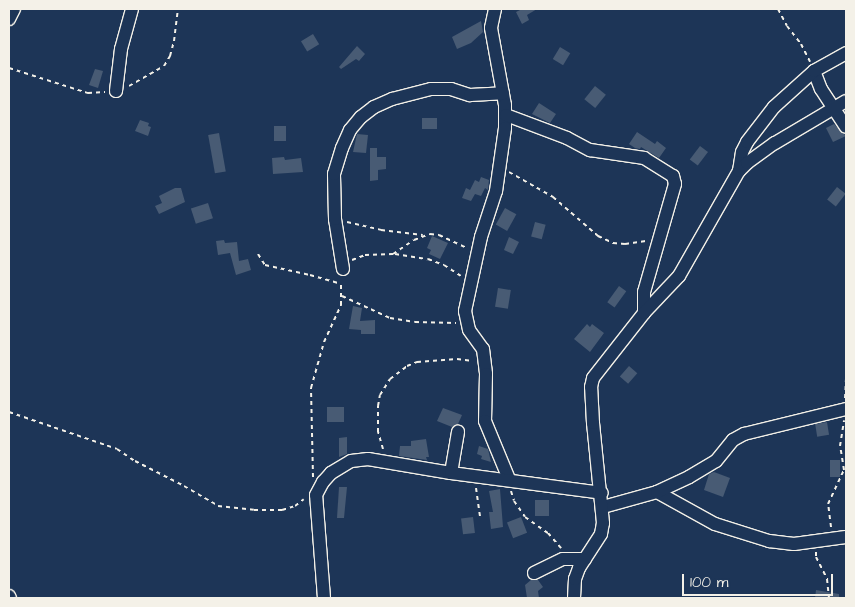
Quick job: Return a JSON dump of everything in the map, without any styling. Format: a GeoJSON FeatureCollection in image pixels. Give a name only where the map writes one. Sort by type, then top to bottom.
{"type":"FeatureCollection","features":[{"type":"Feature","properties":{"kind":"street"},"geometry":{"type":"LineString","coordinates":[[9,19],[14,9]]}},
{"type":"Feature","properties":{"kind":"street"},"geometry":{"type":"LineString","coordinates":[[116,91],[121,50],[132,9]]}},
{"type":"Feature","properties":{"kind":"street"},"geometry":{"type":"LineString","coordinates":[[495,9],[491,28],[506,115],[500,171],[496,191],[477,253],[466,311],[466,322],[483,349],[486,362],[485,421],[509,479]]}},
{"type":"Feature","properties":{"kind":"street"},"geometry":{"type":"LineString","coordinates":[[740,171],[742,152],[755,130],[774,107],[814,71],[846,53]]}},
{"type":"Feature","properties":{"kind":"street"},"geometry":{"type":"LineString","coordinates":[[814,71],[821,89],[846,127]]}},
{"type":"Feature","properties":{"kind":"street"},"geometry":{"type":"LineString","coordinates":[[343,269],[335,219],[333,183],[336,165],[350,130],[361,117],[392,99],[430,88],[451,89],[470,95],[503,93]]}},
{"type":"Feature","properties":{"kind":"street"},"geometry":{"type":"LineString","coordinates":[[574,598],[575,580],[585,559],[601,534],[603,507],[593,423],[593,378],[644,313],[682,272],[740,171],[753,158],[775,143],[834,110],[846,101]]}},
{"type":"Feature","properties":{"kind":"street"},"geometry":{"type":"LineString","coordinates":[[506,115],[568,138],[590,150],[644,158],[672,175],[675,184],[644,292],[644,313]]}},
{"type":"Feature","properties":{"kind":"street"},"geometry":{"type":"LineString","coordinates":[[603,507],[657,492],[716,461],[733,440],[744,434],[846,409]]}},
{"type":"Feature","properties":{"kind":"street"},"geometry":{"type":"LineString","coordinates":[[451,473],[458,432]]}},
{"type":"Feature","properties":{"kind":"street"},"geometry":{"type":"LineString","coordinates":[[324,598],[316,491],[331,473],[351,461],[368,459],[451,473],[509,479],[602,493]]}},
{"type":"Feature","properties":{"kind":"street"},"geometry":{"type":"LineString","coordinates":[[657,492],[716,524],[739,533],[781,543],[846,537]]}},
{"type":"Feature","properties":{"kind":"street"},"geometry":{"type":"LineString","coordinates":[[534,573],[552,562],[568,558],[585,559]]}},
{"type":"Feature","properties":{"kind":"path"},"geometry":{"type":"LineString","coordinates":[[778,9],[787,26],[804,48],[814,71]]}},
{"type":"Feature","properties":{"kind":"path"},"geometry":{"type":"LineString","coordinates":[[500,171],[514,173],[545,192],[598,236],[613,242],[639,244],[660,234]]}},
{"type":"Feature","properties":{"kind":"path"},"geometry":{"type":"LineString","coordinates":[[335,219],[381,230],[439,235],[477,253]]}},
{"type":"Feature","properties":{"kind":"path"},"geometry":{"type":"LineString","coordinates":[[393,254],[424,235]]}},
{"type":"Feature","properties":{"kind":"path"},"geometry":{"type":"LineString","coordinates":[[258,254],[265,265],[341,284]]}},
{"type":"Feature","properties":{"kind":"path"},"geometry":{"type":"LineString","coordinates":[[9,412],[117,449],[135,461],[218,506],[254,510],[282,510],[295,506],[316,491],[312,467],[311,388],[314,370],[328,333],[339,313],[343,269],[350,261],[359,256],[393,254],[428,259],[472,280]]}},
{"type":"Feature","properties":{"kind":"path"},"geometry":{"type":"LineString","coordinates":[[342,296],[390,318],[404,321],[466,322]]}},
{"type":"Feature","properties":{"kind":"path"},"geometry":{"type":"LineString","coordinates":[[392,464],[380,440],[378,419],[380,395],[390,379],[407,366],[427,360],[457,359],[486,362]]}},
{"type":"Feature","properties":{"kind":"path"},"geometry":{"type":"LineString","coordinates":[[829,598],[827,579],[815,554],[832,524],[828,508],[830,496],[844,470],[840,446],[846,409],[846,378]]}},
{"type":"Feature","properties":{"kind":"path"},"geometry":{"type":"LineString","coordinates":[[474,476],[480,517]]}},
{"type":"Feature","properties":{"kind":"path"},"geometry":{"type":"LineString","coordinates":[[509,479],[514,501],[525,517],[548,533],[568,558]]}},
{"type":"Feature","properties":{"kind":"building"},"geometry":{"type":"Polygon","coordinates":[[[522,9],[537,9],[527,15],[529,20],[522,24],[516,12],[522,9]]]}},
{"type":"Feature","properties":{"kind":"building"},"geometry":{"type":"Polygon","coordinates":[[[481,21],[483,32],[471,43],[457,49],[452,37],[481,21]]]}},
{"type":"Feature","properties":{"kind":"building"},"geometry":{"type":"Polygon","coordinates":[[[313,34],[319,44],[307,51],[301,41],[313,34]]]}},
{"type":"Feature","properties":{"kind":"building"},"geometry":{"type":"Polygon","coordinates":[[[357,46],[365,54],[359,61],[356,59],[341,69],[339,67],[357,46]]]}},
{"type":"Feature","properties":{"kind":"building"},"geometry":{"type":"Polygon","coordinates":[[[560,47],[570,53],[563,65],[553,59],[560,47]]]}},
{"type":"Feature","properties":{"kind":"building"},"geometry":{"type":"Polygon","coordinates":[[[95,69],[103,71],[98,88],[89,85],[95,69]]]}},
{"type":"Feature","properties":{"kind":"building"},"geometry":{"type":"Polygon","coordinates":[[[595,86],[606,95],[595,108],[584,99],[595,86]]]}},
{"type":"Feature","properties":{"kind":"building"},"geometry":{"type":"Polygon","coordinates":[[[539,103],[556,114],[550,123],[532,114],[539,103]]]}},
{"type":"Feature","properties":{"kind":"building"},"geometry":{"type":"Polygon","coordinates":[[[422,118],[437,118],[437,129],[422,129],[422,118]]]}},
{"type":"Feature","properties":{"kind":"building"},"geometry":{"type":"Polygon","coordinates":[[[140,120],[149,123],[148,126],[151,127],[148,136],[135,131],[140,120]]]}},
{"type":"Feature","properties":{"kind":"building"},"geometry":{"type":"Polygon","coordinates":[[[834,124],[846,136],[833,142],[826,128],[834,124]]]}},
{"type":"Feature","properties":{"kind":"building"},"geometry":{"type":"Polygon","coordinates":[[[274,126],[286,126],[286,141],[274,141],[274,126]]]}},
{"type":"Feature","properties":{"kind":"building"},"geometry":{"type":"Polygon","coordinates":[[[637,132],[655,144],[657,141],[666,148],[659,158],[641,147],[640,149],[635,148],[629,144],[637,132]]]}},
{"type":"Feature","properties":{"kind":"building"},"geometry":{"type":"Polygon","coordinates":[[[219,133],[226,171],[215,173],[208,135],[219,133]]]}},
{"type":"Feature","properties":{"kind":"building"},"geometry":{"type":"Polygon","coordinates":[[[357,134],[368,135],[366,153],[353,152],[357,134]]]}},
{"type":"Feature","properties":{"kind":"building"},"geometry":{"type":"Polygon","coordinates":[[[700,146],[708,152],[698,166],[690,160],[700,146]]]}},
{"type":"Feature","properties":{"kind":"building"},"geometry":{"type":"Polygon","coordinates":[[[370,148],[377,148],[377,157],[386,157],[386,169],[378,170],[378,180],[370,181],[370,148]]]}},
{"type":"Feature","properties":{"kind":"building"},"geometry":{"type":"Polygon","coordinates":[[[284,157],[285,160],[301,158],[303,172],[273,174],[272,158],[284,157]]]}},
{"type":"Feature","properties":{"kind":"building"},"geometry":{"type":"Polygon","coordinates":[[[481,177],[489,180],[488,190],[485,188],[481,196],[475,194],[471,201],[462,198],[466,188],[470,190],[475,180],[479,182],[481,177]]]}},
{"type":"Feature","properties":{"kind":"building"},"geometry":{"type":"Polygon","coordinates":[[[837,187],[846,194],[836,206],[827,200],[837,187]]]}},
{"type":"Feature","properties":{"kind":"building"},"geometry":{"type":"Polygon","coordinates":[[[175,188],[181,188],[185,202],[159,214],[155,206],[162,203],[159,196],[175,188]]]}},
{"type":"Feature","properties":{"kind":"building"},"geometry":{"type":"Polygon","coordinates":[[[208,203],[213,218],[196,224],[191,209],[208,203]]]}},
{"type":"Feature","properties":{"kind":"building"},"geometry":{"type":"Polygon","coordinates":[[[505,208],[516,214],[507,231],[496,225],[505,208]]]}},
{"type":"Feature","properties":{"kind":"building"},"geometry":{"type":"Polygon","coordinates":[[[535,222],[546,225],[542,239],[531,236],[535,222]]]}},
{"type":"Feature","properties":{"kind":"building"},"geometry":{"type":"Polygon","coordinates":[[[432,236],[448,243],[440,259],[429,254],[431,250],[427,248],[432,236]]]}},
{"type":"Feature","properties":{"kind":"building"},"geometry":{"type":"Polygon","coordinates":[[[509,237],[519,242],[513,254],[504,250],[509,237]]]}},
{"type":"Feature","properties":{"kind":"building"},"geometry":{"type":"Polygon","coordinates":[[[224,240],[225,243],[237,242],[239,261],[248,259],[251,270],[236,275],[230,253],[218,255],[216,241],[224,240]]]}},
{"type":"Feature","properties":{"kind":"building"},"geometry":{"type":"Polygon","coordinates":[[[619,286],[626,291],[615,307],[607,302],[619,286]]]}},
{"type":"Feature","properties":{"kind":"building"},"geometry":{"type":"Polygon","coordinates":[[[498,288],[511,290],[508,309],[495,307],[498,288]]]}},
{"type":"Feature","properties":{"kind":"building"},"geometry":{"type":"Polygon","coordinates":[[[353,306],[362,308],[360,321],[375,320],[375,334],[361,334],[361,330],[349,329],[353,306]]]}},
{"type":"Feature","properties":{"kind":"building"},"geometry":{"type":"Polygon","coordinates":[[[587,324],[590,327],[592,324],[604,333],[590,352],[574,339],[587,324]]]}},
{"type":"Feature","properties":{"kind":"building"},"geometry":{"type":"Polygon","coordinates":[[[629,366],[637,373],[628,384],[620,377],[629,366]]]}},
{"type":"Feature","properties":{"kind":"building"},"geometry":{"type":"Polygon","coordinates":[[[327,407],[344,407],[344,422],[327,422],[327,407]]]}},
{"type":"Feature","properties":{"kind":"building"},"geometry":{"type":"Polygon","coordinates":[[[443,408],[462,415],[458,424],[452,427],[437,421],[443,408]]]}},
{"type":"Feature","properties":{"kind":"building"},"geometry":{"type":"Polygon","coordinates":[[[827,422],[829,435],[817,437],[815,424],[827,422]]]}},
{"type":"Feature","properties":{"kind":"building"},"geometry":{"type":"Polygon","coordinates":[[[347,437],[347,454],[339,457],[339,438],[347,437]]]}},
{"type":"Feature","properties":{"kind":"building"},"geometry":{"type":"Polygon","coordinates":[[[426,439],[429,457],[426,457],[427,460],[399,456],[400,446],[411,446],[411,441],[426,439]]]}},
{"type":"Feature","properties":{"kind":"building"},"geometry":{"type":"Polygon","coordinates":[[[479,446],[488,449],[491,462],[481,459],[482,456],[477,454],[479,446]]]}},
{"type":"Feature","properties":{"kind":"building"},"geometry":{"type":"Polygon","coordinates":[[[830,460],[840,460],[840,477],[830,477],[830,460]]]}},
{"type":"Feature","properties":{"kind":"building"},"geometry":{"type":"Polygon","coordinates":[[[714,472],[730,478],[723,497],[704,490],[709,474],[714,472]]]}},
{"type":"Feature","properties":{"kind":"building"},"geometry":{"type":"Polygon","coordinates":[[[339,487],[347,487],[344,518],[337,518],[339,487]]]}},
{"type":"Feature","properties":{"kind":"building"},"geometry":{"type":"Polygon","coordinates":[[[500,489],[503,527],[491,529],[489,512],[493,512],[489,491],[500,489]]]}},
{"type":"Feature","properties":{"kind":"building"},"geometry":{"type":"Polygon","coordinates":[[[535,500],[549,500],[549,516],[535,516],[535,500]]]}},
{"type":"Feature","properties":{"kind":"building"},"geometry":{"type":"Polygon","coordinates":[[[473,517],[475,533],[463,534],[461,518],[473,517]]]}},
{"type":"Feature","properties":{"kind":"building"},"geometry":{"type":"Polygon","coordinates":[[[521,517],[527,533],[513,538],[507,522],[521,517]]]}},
{"type":"Feature","properties":{"kind":"building"},"geometry":{"type":"Polygon","coordinates":[[[531,580],[538,580],[543,587],[538,591],[539,598],[527,598],[525,585],[531,580]]]}},
{"type":"Feature","properties":{"kind":"building"},"geometry":{"type":"Polygon","coordinates":[[[816,590],[839,594],[839,598],[815,598],[816,590]]]}}]}
